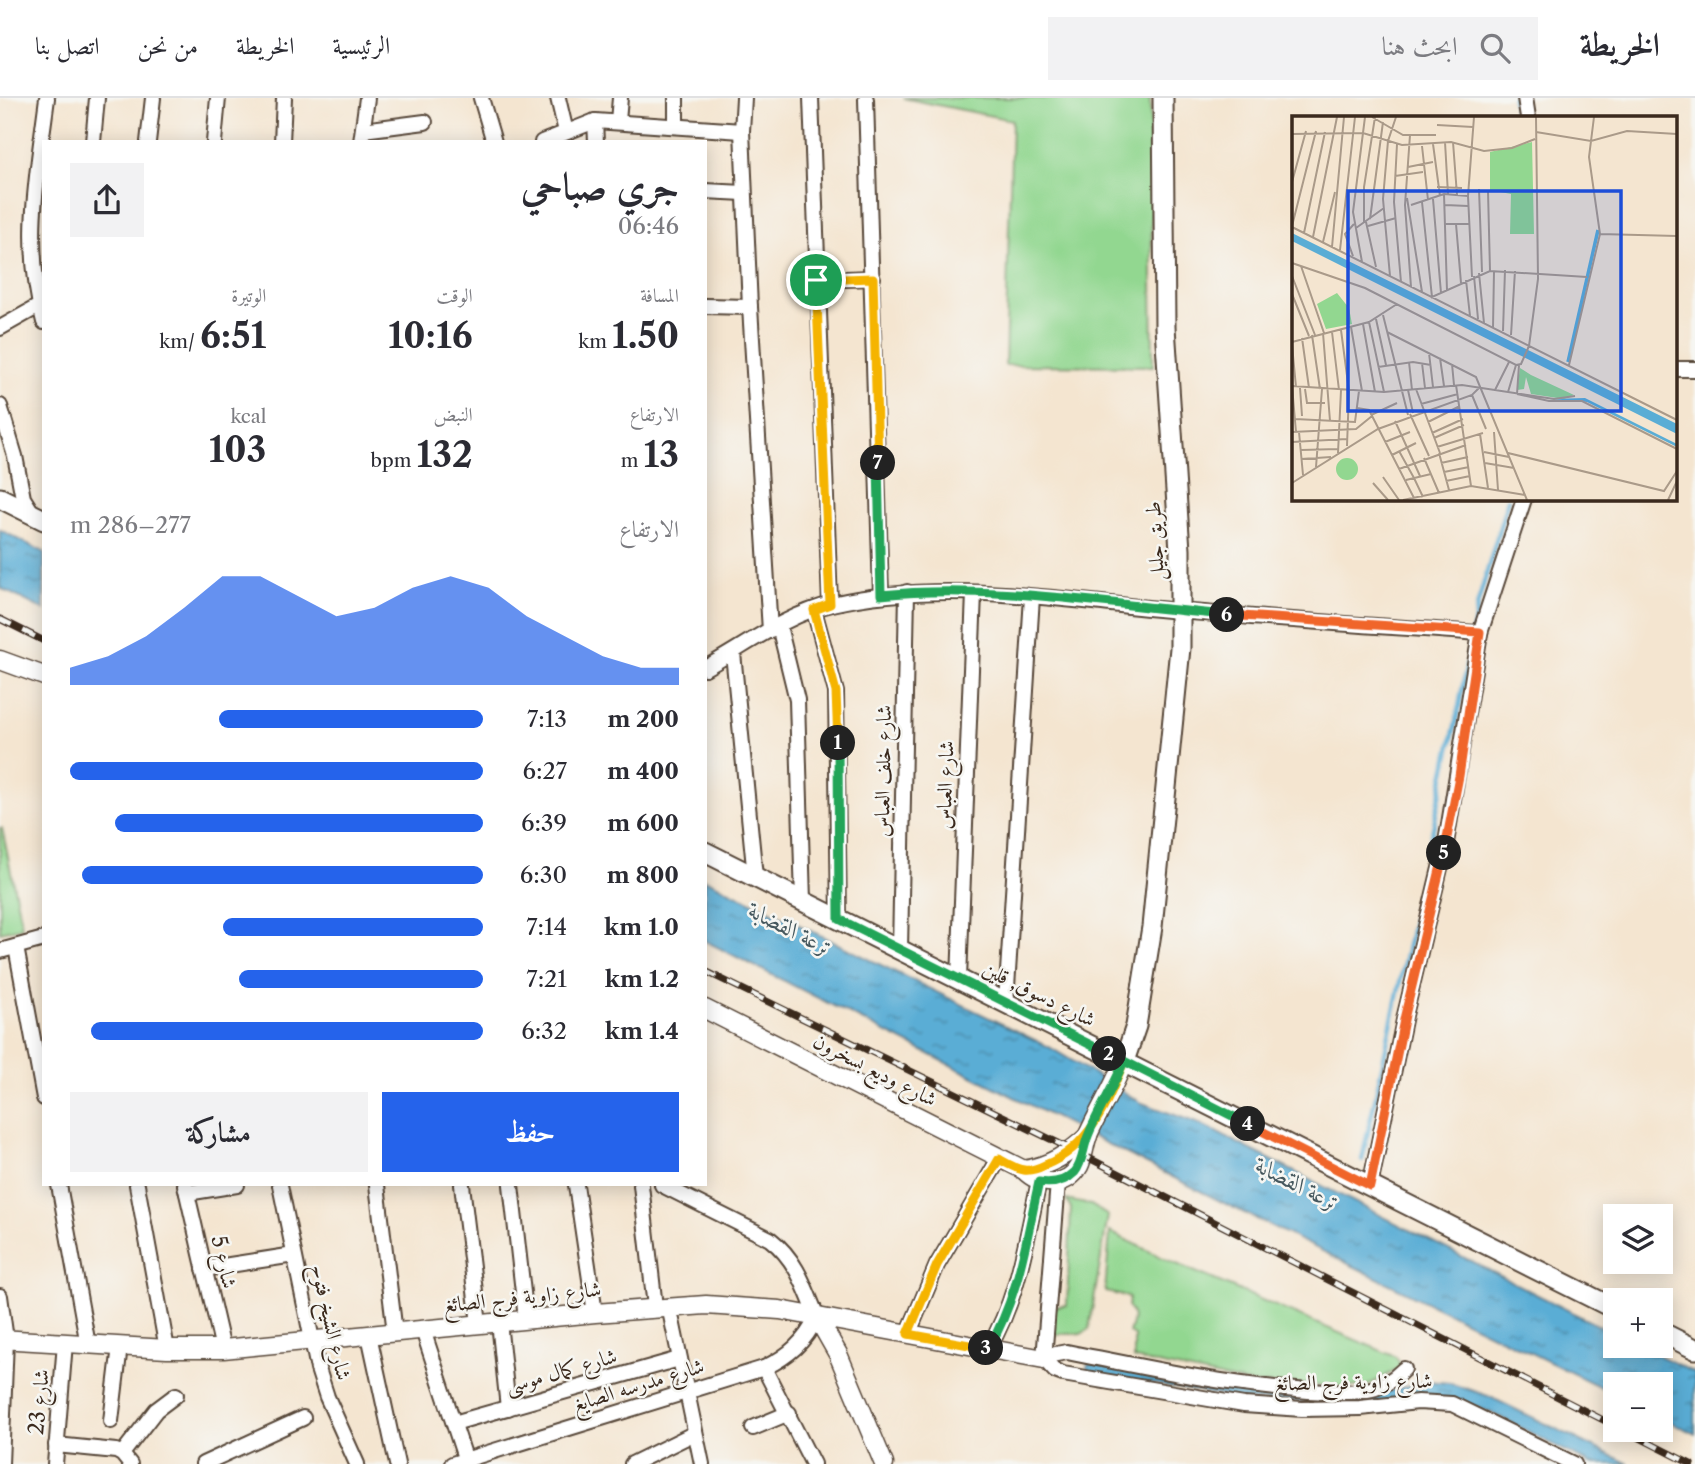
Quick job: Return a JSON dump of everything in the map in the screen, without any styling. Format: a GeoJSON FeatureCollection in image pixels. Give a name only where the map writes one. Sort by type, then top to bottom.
{"type":"FeatureCollection","features":[{"type":"Feature","properties":{"kind":"main road","name":"طريق جليل"},"geometry":{"type":"LineString","coordinates":[[1120,1070],[1138,1015],[1153,916],[1174,720],[1181,611],[1180,550],[1165,327],[1163,98]]}},
{"type":"Feature","properties":{"kind":"main road"},"geometry":{"type":"LineString","coordinates":[[0,498],[38,517]]}},
{"type":"Feature","properties":{"kind":"main road","name":"شارع دسوق, قلين"},"geometry":{"type":"LineString","coordinates":[[707,853],[1006,1003],[1120,1070],[1370,1186],[1603,1303]]}},
{"type":"Feature","properties":{"kind":"main road"},"geometry":{"type":"LineString","coordinates":[[1673,1338],[1695,1349]]}},
{"type":"Feature","properties":{"kind":"street"},"geometry":{"type":"LineString","coordinates":[[42,316],[33,270],[31,230],[47,98]]}},
{"type":"Feature","properties":{"kind":"street"},"geometry":{"type":"LineString","coordinates":[[93,140],[97,98]]}},
{"type":"Feature","properties":{"kind":"street"},"geometry":{"type":"LineString","coordinates":[[148,140],[153,98]]}},
{"type":"Feature","properties":{"kind":"street"},"geometry":{"type":"LineString","coordinates":[[214,140],[218,98]]}},
{"type":"Feature","properties":{"kind":"street"},"geometry":{"type":"LineString","coordinates":[[282,140],[284,98]]}},
{"type":"Feature","properties":{"kind":"street"},"geometry":{"type":"LineString","coordinates":[[367,98],[363,137],[425,121]]}},
{"type":"Feature","properties":{"kind":"street"},"geometry":{"type":"LineString","coordinates":[[481,98],[493,140]]}},
{"type":"Feature","properties":{"kind":"street"},"geometry":{"type":"LineString","coordinates":[[558,98],[566,132]]}},
{"type":"Feature","properties":{"kind":"street"},"geometry":{"type":"LineString","coordinates":[[618,121],[620,98]]}},
{"type":"Feature","properties":{"kind":"street"},"geometry":{"type":"LineString","coordinates":[[676,98],[676,126]]}},
{"type":"Feature","properties":{"kind":"street"},"geometry":{"type":"LineString","coordinates":[[744,98],[742,131],[750,307],[774,629],[797,699],[803,901]]}},
{"type":"Feature","properties":{"kind":"street"},"geometry":{"type":"LineString","coordinates":[[811,98],[830,604]]}},
{"type":"Feature","properties":{"kind":"street"},"geometry":{"type":"LineString","coordinates":[[1525,98],[1528,116]]}},
{"type":"Feature","properties":{"kind":"street"},"geometry":{"type":"LineString","coordinates":[[866,99],[881,595]]}},
{"type":"Feature","properties":{"kind":"street"},"geometry":{"type":"LineString","coordinates":[[595,121],[596,140]]}},
{"type":"Feature","properties":{"kind":"street"},"geometry":{"type":"LineString","coordinates":[[547,140],[595,121],[742,131]]}},
{"type":"Feature","properties":{"kind":"street"},"geometry":{"type":"LineString","coordinates":[[707,191],[744,193]]}},
{"type":"Feature","properties":{"kind":"street"},"geometry":{"type":"LineString","coordinates":[[816,280],[873,278]]}},
{"type":"Feature","properties":{"kind":"street"},"geometry":{"type":"LineString","coordinates":[[0,328],[39,306]]}},
{"type":"Feature","properties":{"kind":"street"},"geometry":{"type":"LineString","coordinates":[[707,306],[750,307]]}},
{"type":"Feature","properties":{"kind":"street"},"geometry":{"type":"LineString","coordinates":[[0,406],[15,456],[23,498],[38,517]]}},
{"type":"Feature","properties":{"kind":"street"},"geometry":{"type":"LineString","coordinates":[[1370,1186],[1405,1015],[1447,843],[1480,632],[1524,500]]}},
{"type":"Feature","properties":{"kind":"street"},"geometry":{"type":"LineString","coordinates":[[707,667],[774,629],[830,604],[907,592],[1032,597],[1181,611],[1480,632]]}},
{"type":"Feature","properties":{"kind":"street","name":"شارع خلف العباس"},"geometry":{"type":"LineString","coordinates":[[900,950],[907,592]]}},
{"type":"Feature","properties":{"kind":"street","name":"شارع العباس"},"geometry":{"type":"LineString","coordinates":[[959,979],[974,593]]}},
{"type":"Feature","properties":{"kind":"street"},"geometry":{"type":"LineString","coordinates":[[1006,1003],[1032,597]]}},
{"type":"Feature","properties":{"kind":"street"},"geometry":{"type":"LineString","coordinates":[[814,610],[836,692],[839,919]]}},
{"type":"Feature","properties":{"kind":"street"},"geometry":{"type":"LineString","coordinates":[[733,653],[755,877]]}},
{"type":"Feature","properties":{"kind":"street"},"geometry":{"type":"LineString","coordinates":[[0,660],[42,675]]}},
{"type":"Feature","properties":{"kind":"street"},"geometry":{"type":"LineString","coordinates":[[0,951],[42,940]]}},
{"type":"Feature","properties":{"kind":"street"},"geometry":{"type":"LineString","coordinates":[[16,947],[42,1087]]}},
{"type":"Feature","properties":{"kind":"street","name":"شارع وديع بسخرون"},"geometry":{"type":"LineString","coordinates":[[707,1010],[1024,1170],[1039,1182]]}},
{"type":"Feature","properties":{"kind":"street"},"geometry":{"type":"LineString","coordinates":[[988,1349],[1015,1292],[1039,1182],[1058,1182],[1067,1178],[1080,1164],[1088,1136],[1120,1070]]}},
{"type":"Feature","properties":{"kind":"street"},"geometry":{"type":"LineString","coordinates":[[1024,1170],[1056,1161],[1088,1136]]}},
{"type":"Feature","properties":{"kind":"street"},"geometry":{"type":"LineString","coordinates":[[908,1334],[937,1265],[999,1159]]}},
{"type":"Feature","properties":{"kind":"street"},"geometry":{"type":"LineString","coordinates":[[1044,1359],[1058,1182]]}},
{"type":"Feature","properties":{"kind":"street"},"geometry":{"type":"LineString","coordinates":[[60,1186],[88,1345]]}},
{"type":"Feature","properties":{"kind":"street"},"geometry":{"type":"LineString","coordinates":[[137,1186],[167,1349]]}},
{"type":"Feature","properties":{"kind":"street"},"geometry":{"type":"LineString","coordinates":[[186,1189],[220,1186]]}},
{"type":"Feature","properties":{"kind":"street","name":"شارع الشيخ فتوح"},"geometry":{"type":"LineString","coordinates":[[280,1186],[312,1341],[327,1397],[357,1464]]}},
{"type":"Feature","properties":{"kind":"street"},"geometry":{"type":"LineString","coordinates":[[377,1186],[395,1333]]}},
{"type":"Feature","properties":{"kind":"street"},"geometry":{"type":"LineString","coordinates":[[462,1186],[479,1324]]}},
{"type":"Feature","properties":{"kind":"street"},"geometry":{"type":"LineString","coordinates":[[511,1186],[526,1319]]}},
{"type":"Feature","properties":{"kind":"street"},"geometry":{"type":"LineString","coordinates":[[576,1186],[595,1312]]}},
{"type":"Feature","properties":{"kind":"street"},"geometry":{"type":"LineString","coordinates":[[641,1186],[662,1307],[679,1359],[702,1464]]}},
{"type":"Feature","properties":{"kind":"street"},"geometry":{"type":"LineString","coordinates":[[664,1186],[781,1247],[797,1269],[817,1317],[838,1354],[881,1463]]}},
{"type":"Feature","properties":{"kind":"street","name":"شارع 5"},"geometry":{"type":"LineString","coordinates":[[186,1189],[223,1349]]}},
{"type":"Feature","properties":{"kind":"street"},"geometry":{"type":"LineString","coordinates":[[204,1269],[294,1255]]}},
{"type":"Feature","properties":{"kind":"street"},"geometry":{"type":"LineString","coordinates":[[0,1296],[3,1340],[1,1464]]}},
{"type":"Feature","properties":{"kind":"street","name":"شارع زاوية فرج الصائغ"},"geometry":{"type":"LineString","coordinates":[[3,1340],[167,1349],[223,1349],[595,1312],[662,1307],[743,1307],[817,1317],[1044,1359],[1055,1371],[1062,1374],[1244,1405],[1302,1409],[1360,1408],[1418,1402],[1452,1404],[1574,1464]]}},
{"type":"Feature","properties":{"kind":"street","name":"شارع مدرسه الصايغ"},"geometry":{"type":"LineString","coordinates":[[462,1463],[764,1368],[782,1360],[797,1348],[809,1334],[817,1317]]}},
{"type":"Feature","properties":{"kind":"street"},"geometry":{"type":"LineString","coordinates":[[499,1322],[508,1408]]}},
{"type":"Feature","properties":{"kind":"street"},"geometry":{"type":"LineString","coordinates":[[423,1330],[454,1423],[462,1463]]}},
{"type":"Feature","properties":{"kind":"street"},"geometry":{"type":"LineString","coordinates":[[369,1335],[397,1464]]}},
{"type":"Feature","properties":{"kind":"street","name":"شارع 23"},"geometry":{"type":"LineString","coordinates":[[55,1464],[65,1343]]}},
{"type":"Feature","properties":{"kind":"street"},"geometry":{"type":"LineString","coordinates":[[111,1421],[120,1346]]}},
{"type":"Feature","properties":{"kind":"street","name":"شارع زاوية فرج الصائغ"},"geometry":{"type":"LineString","coordinates":[[1044,1359],[1067,1352],[1231,1383],[1307,1391],[1366,1391],[1393,1380],[1404,1370]]}},
{"type":"Feature","properties":{"kind":"street","name":"شارع كمال موسى"},"geometry":{"type":"LineString","coordinates":[[454,1423],[679,1359]]}},
{"type":"Feature","properties":{"kind":"street"},"geometry":{"type":"LineString","coordinates":[[764,1368],[813,1464]]}},
{"type":"Feature","properties":{"kind":"street"},"geometry":{"type":"LineString","coordinates":[[57,1445],[109,1449],[126,1459],[156,1410],[176,1395]]}},
{"type":"Feature","properties":{"kind":"street"},"geometry":{"type":"LineString","coordinates":[[753,1428],[789,1413]]}},
{"type":"Feature","properties":{"kind":"street"},"geometry":{"type":"LineString","coordinates":[[203,1464],[303,1418]]}},
{"type":"Feature","properties":{"kind":"street"},"geometry":{"type":"LineString","coordinates":[[632,1464],[695,1433]]}},
{"type":"Feature","properties":{"kind":"green space"},"geometry":{"type":"Polygon","coordinates":[[[903,98],[1150,98],[1153,366],[1005,365],[1012,120],[903,98]]]}},
{"type":"Feature","properties":{"kind":"green space"},"geometry":{"type":"Polygon","coordinates":[[[0,828],[22,927],[0,932],[0,828]]]}},
{"type":"Feature","properties":{"kind":"green space"},"geometry":{"type":"Polygon","coordinates":[[[1066,1200],[1091,1205],[1108,1216],[1089,1329],[1081,1334],[1049,1334],[1052,1307],[1067,1305],[1071,1208],[1066,1200]]]}},
{"type":"Feature","properties":{"kind":"green space"},"geometry":{"type":"Polygon","coordinates":[[[1110,1232],[1165,1259],[1396,1357],[1402,1367],[1365,1387],[1253,1384],[1134,1359],[1134,1336],[1129,1333],[1133,1320],[1128,1308],[1129,1297],[1105,1292],[1110,1232]]]}},
{"type":"Feature","properties":{"kind":"water"},"geometry":{"type":"Polygon","coordinates":[[[0,530],[42,551],[42,609],[0,588],[0,530]]]}},
{"type":"Feature","properties":{"kind":"water","name":"ترعة القضابة"},"geometry":{"type":"Polygon","coordinates":[[[707,880],[1049,1047],[1142,1103],[1202,1125],[1603,1328],[1603,1358],[1664,1358],[1695,1373],[1695,1434],[1673,1423],[1673,1372],[1603,1372],[1603,1388],[1230,1206],[707,942],[707,880]]]}},
{"type":"Feature","properties":{"kind":"water"},"geometry":{"type":"Polygon","coordinates":[[[1088,1363],[1197,1380],[1251,1393],[1382,1393],[1426,1381],[1449,1383],[1488,1396],[1629,1464],[1591,1464],[1492,1413],[1456,1400],[1376,1404],[1250,1401],[1086,1372],[1088,1363]]]}},
{"type":"Feature","properties":{"kind":"waterway"},"geometry":{"type":"LineString","coordinates":[[1513,98],[1516,116]]}},
{"type":"Feature","properties":{"kind":"waterway"},"geometry":{"type":"LineString","coordinates":[[1362,1160],[1459,707],[1478,603],[1508,500]]}},
{"type":"Feature","properties":{"kind":"railway"},"geometry":{"type":"LineString","coordinates":[[0,619],[42,640]]}},
{"type":"Feature","properties":{"kind":"railway"},"geometry":{"type":"LineString","coordinates":[[707,972],[1083,1155],[1603,1420]]}},
{"type":"Feature","properties":{"kind":"railway"},"geometry":{"type":"LineString","coordinates":[[1648,1442],[1691,1464]]}},
{"type":"Feature","properties":{"kind":"route"},"geometry":{"type":"LineString","coordinates":[[816,280],[830,604],[814,610],[835,682],[837,701],[839,919],[1124,1061],[1088,1136],[1072,1150],[1047,1165],[1024,1170],[999,1159],[948,1242],[926,1287],[908,1334],[988,1349],[999,1331],[1015,1292],[1039,1182],[1058,1182],[1067,1178],[1080,1164],[1088,1136],[1117,1079],[1124,1061],[1370,1186],[1405,1015],[1447,843],[1480,632],[1292,621],[974,593],[907,592],[881,595],[873,278],[816,280]]}}]}
